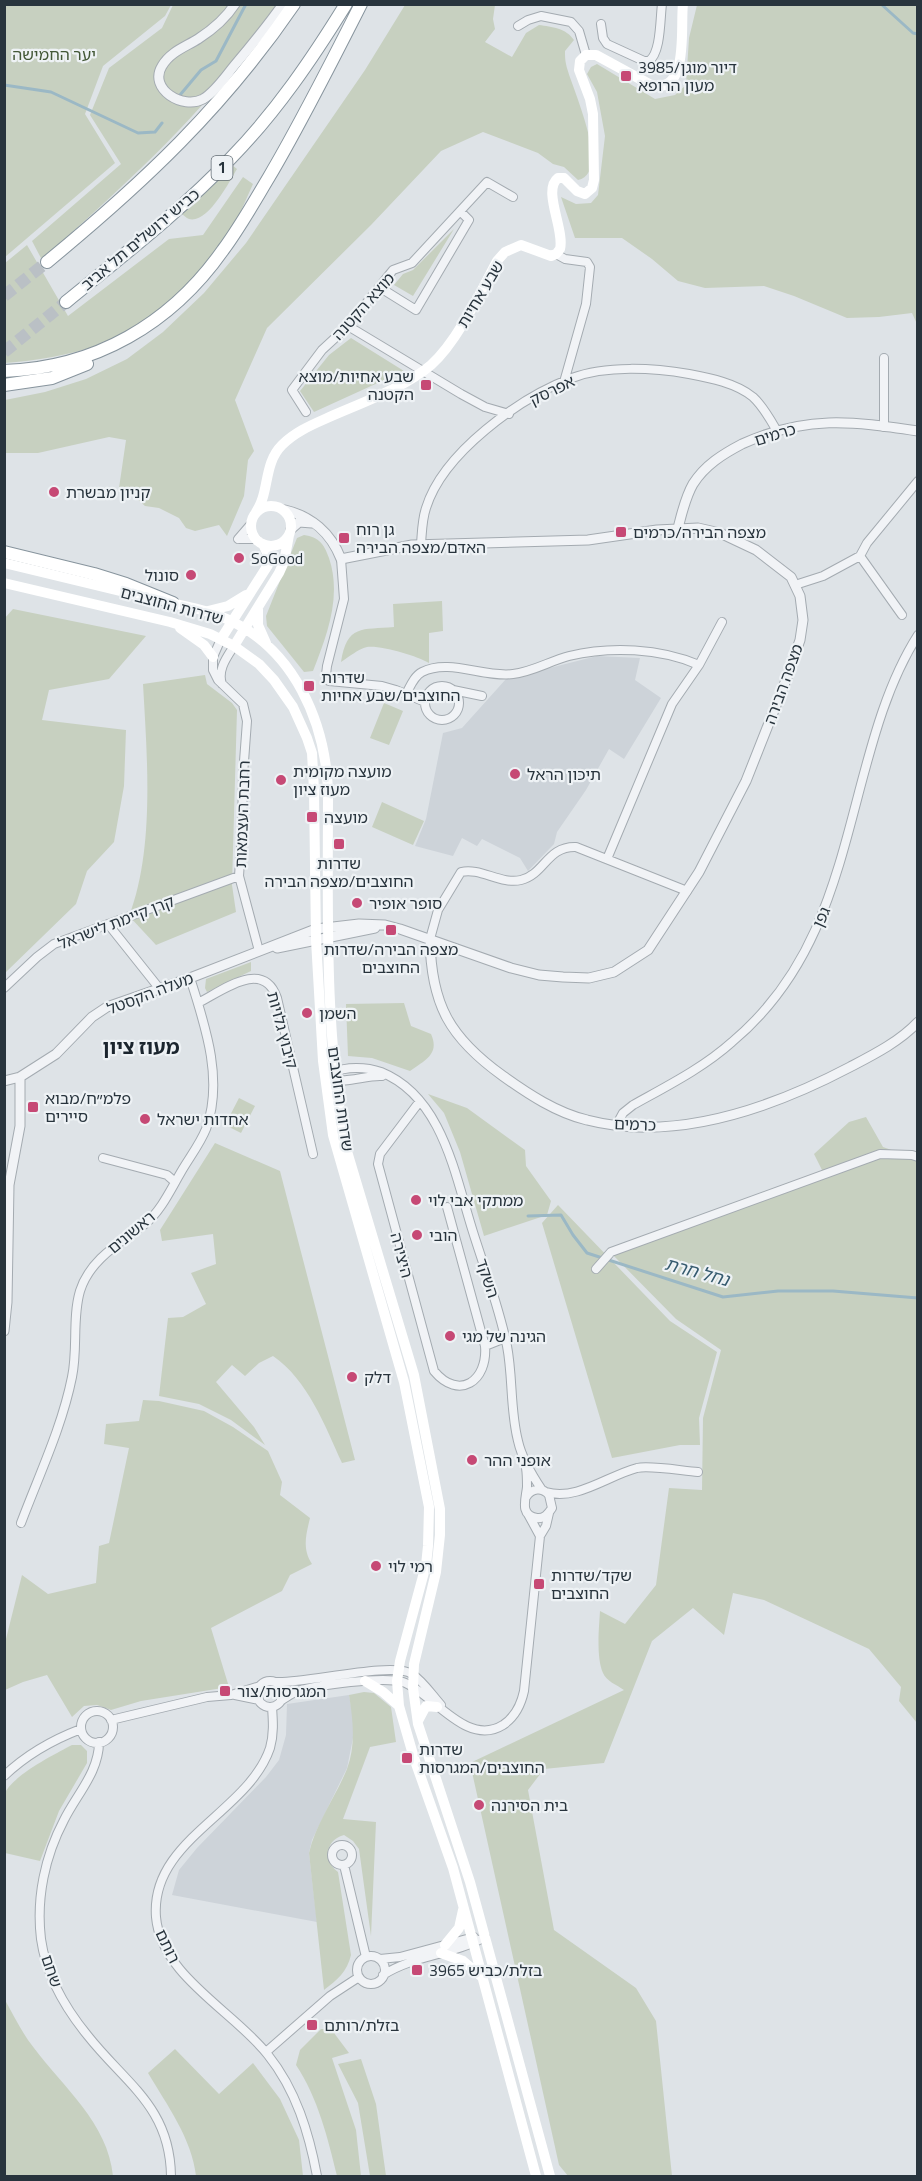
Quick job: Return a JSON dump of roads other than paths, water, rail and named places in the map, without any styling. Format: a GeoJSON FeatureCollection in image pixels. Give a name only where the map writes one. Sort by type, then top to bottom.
{"type":"FeatureCollection","features":[{"type":"Feature","properties":{"kind":"highway"},"geometry":{"type":"LineString","coordinates":[[46,262],[121,199],[184,140],[230,90],[294,4]]}},
{"type":"Feature","properties":{"kind":"highway","name":"כביש ירושלים תל אביב"},"geometry":{"type":"LineString","coordinates":[[66,302],[196,192],[231,158],[290,88],[346,4]]}},
{"type":"Feature","properties":{"kind":"highway"},"geometry":{"type":"LineString","coordinates":[[4,385],[52,378],[87,365],[119,347],[156,319],[184,296],[204,275],[239,227],[306,112],[361,4]]}},
{"type":"Feature","properties":{"kind":"highway"},"geometry":{"type":"LineString","coordinates":[[4,371],[38,369],[91,356],[116,345],[156,319]]}},
{"type":"Feature","properties":{"kind":"highway"},"geometry":{"type":"LineString","coordinates":[[4,552],[94,574],[173,603]]}},
{"type":"Feature","properties":{"kind":"main road"},"geometry":{"type":"LineString","coordinates":[[556,254],[562,245],[552,192],[554,182],[558,178],[564,178],[577,191],[585,194],[592,188],[594,180],[593,114],[579,70],[580,61],[586,55],[593,54],[651,85],[660,86],[668,83],[675,76],[679,66],[683,4]]}},
{"type":"Feature","properties":{"kind":"main road","name":"שבע אחיות"},"geometry":{"type":"LineString","coordinates":[[256,512],[263,498],[275,452],[295,435],[398,386],[423,371],[450,345],[497,261],[505,252],[521,245],[544,254],[556,254]]}},
{"type":"Feature","properties":{"kind":"main road"},"geometry":{"type":"LineString","coordinates":[[234,646],[284,562],[290,532],[291,522],[270,490],[268,472]]}},
{"type":"Feature","properties":{"kind":"main road"},"geometry":{"type":"LineString","coordinates":[[220,639],[253,590],[269,561],[268,553],[252,532],[251,524],[256,512],[265,506],[276,506],[283,509]]}},
{"type":"Feature","properties":{"kind":"main road"},"geometry":{"type":"LineString","coordinates":[[259,542],[278,545],[290,532]]}},
{"type":"Feature","properties":{"kind":"main road","name":"שדרות החוצבים"},"geometry":{"type":"LineString","coordinates":[[4,563],[205,611],[231,621],[244,629],[267,646],[287,667],[297,681],[314,717],[324,751],[328,790],[327,926],[321,939]]}},
{"type":"Feature","properties":{"kind":"main road","name":"שדרות החוצבים"},"geometry":{"type":"LineString","coordinates":[[4,583],[196,629],[234,646],[259,664],[278,686],[297,714],[310,747],[314,770],[316,928],[321,939],[328,980],[333,1135],[404,1382],[429,1507],[426,1565],[398,1676],[399,1707],[414,1758],[444,1840],[536,2176]]}},
{"type":"Feature","properties":{"kind":"main road"},"geometry":{"type":"LineString","coordinates":[[205,611],[228,606],[253,590]]}},
{"type":"Feature","properties":{"kind":"main road"},"geometry":{"type":"LineString","coordinates":[[259,606],[258,625],[267,646]]}},
{"type":"Feature","properties":{"kind":"main road"},"geometry":{"type":"LineString","coordinates":[[170,622],[204,645],[213,657]]}},
{"type":"Feature","properties":{"kind":"main road","name":"שדרות החוצבים"},"geometry":{"type":"LineString","coordinates":[[332,1076],[346,1148],[418,1391],[440,1509],[436,1572],[417,1645],[413,1688],[418,1724],[433,1775],[461,1850],[550,2176]]}},
{"type":"Feature","properties":{"kind":"main road"},"geometry":{"type":"LineString","coordinates":[[365,1681],[399,1707]]}},
{"type":"Feature","properties":{"kind":"main road"},"geometry":{"type":"LineString","coordinates":[[418,1724],[426,1706],[437,1707]]}},
{"type":"Feature","properties":{"kind":"main road"},"geometry":{"type":"LineString","coordinates":[[463,1906],[459,1928],[443,1949],[463,1961],[482,1977]]}},
{"type":"Feature","properties":{"kind":"street"},"geometry":{"type":"LineString","coordinates":[[235,4],[222,20],[199,38],[170,55],[160,68],[158,78],[160,85],[172,98],[181,102],[202,100],[218,85],[283,4]]}},
{"type":"Feature","properties":{"kind":"street"},"geometry":{"type":"LineString","coordinates":[[601,24],[603,38],[607,44],[644,61],[649,61],[654,58],[657,50],[662,4]]}},
{"type":"Feature","properties":{"kind":"street"},"geometry":{"type":"LineString","coordinates":[[518,26],[541,16],[571,22],[579,31],[586,55]]}},
{"type":"Feature","properties":{"kind":"street","name":"מוצא הקטנה"},"geometry":{"type":"LineString","coordinates":[[306,412],[292,390],[321,350],[348,326],[393,270],[412,263],[486,182],[513,196]]}},
{"type":"Feature","properties":{"kind":"street"},"geometry":{"type":"LineString","coordinates":[[379,287],[416,310],[469,220],[460,211]]}},
{"type":"Feature","properties":{"kind":"street"},"geometry":{"type":"LineString","coordinates":[[556,254],[564,259],[587,262],[590,267],[586,304],[564,382]]}},
{"type":"Feature","properties":{"kind":"street"},"geometry":{"type":"LineString","coordinates":[[348,326],[485,407],[509,414]]}},
{"type":"Feature","properties":{"kind":"street"},"geometry":{"type":"LineString","coordinates":[[884,358],[884,427]]}},
{"type":"Feature","properties":{"kind":"street","name":"אפרסק"},"geometry":{"type":"LineString","coordinates":[[421,544],[426,508],[446,470],[484,431],[509,414],[573,378],[594,373],[645,369],[699,376],[726,383],[753,397],[777,431]]}},
{"type":"Feature","properties":{"kind":"street","name":"כרמים"},"geometry":{"type":"LineString","coordinates":[[678,528],[686,498],[694,483],[708,466],[727,452],[777,431],[792,426],[820,423],[856,423],[918,431]]}},
{"type":"Feature","properties":{"kind":"street"},"geometry":{"type":"LineString","coordinates":[[795,585],[823,576],[860,556],[867,543],[918,481]]}},
{"type":"Feature","properties":{"kind":"street"},"geometry":{"type":"LineString","coordinates":[[283,509],[303,515],[319,527],[333,543],[341,559],[344,599],[327,666],[326,675],[329,681],[382,686],[425,702]]}},
{"type":"Feature","properties":{"kind":"street"},"geometry":{"type":"LineString","coordinates":[[290,532],[299,522],[305,521],[319,527]]}},
{"type":"Feature","properties":{"kind":"street","name":"מצפה הבירה"},"geometry":{"type":"LineString","coordinates":[[327,926],[359,924],[384,926],[538,975],[589,978],[614,972],[648,950],[699,872],[746,781],[790,670],[800,640],[803,620],[801,596],[791,577],[775,563],[737,540],[698,528],[678,528],[588,540],[421,544],[398,546],[341,559]]}},
{"type":"Feature","properties":{"kind":"street"},"geometry":{"type":"LineString","coordinates":[[860,556],[902,615]]}},
{"type":"Feature","properties":{"kind":"street"},"geometry":{"type":"LineString","coordinates":[[607,860],[672,704],[699,665],[722,622]]}},
{"type":"Feature","properties":{"kind":"street","name":"גפן"},"geometry":{"type":"LineString","coordinates":[[617,1124],[623,1113],[633,1105],[690,1072],[732,1042],[775,999],[793,975],[828,903],[881,716],[905,658],[918,635]]}},
{"type":"Feature","properties":{"kind":"street"},"geometry":{"type":"LineString","coordinates":[[213,657],[220,639]]}},
{"type":"Feature","properties":{"kind":"street"},"geometry":{"type":"LineString","coordinates":[[223,685],[220,673],[234,646]]}},
{"type":"Feature","properties":{"kind":"street"},"geometry":{"type":"LineString","coordinates":[[406,694],[415,678],[422,672],[432,669],[450,668],[513,674],[569,656],[592,652],[627,651],[662,654],[684,658],[699,665]]}},
{"type":"Feature","properties":{"kind":"street","name":"רחבת העצמאות"},"geometry":{"type":"LineString","coordinates":[[213,657],[213,670],[223,685],[243,704],[248,721],[243,775],[243,833],[239,876],[260,951]]}},
{"type":"Feature","properties":{"kind":"street"},"geometry":{"type":"LineString","coordinates":[[453,690],[458,699],[457,710],[449,718],[443,720],[432,717],[428,713],[425,702],[429,692],[436,687],[448,687],[482,696]]}},
{"type":"Feature","properties":{"kind":"street"},"geometry":{"type":"LineString","coordinates":[[430,939],[438,910],[461,873],[469,872],[513,881],[524,879],[534,873],[554,853],[565,847],[576,847],[687,891]]}},
{"type":"Feature","properties":{"kind":"street","name":"קרן קיימת לישראל"},"geometry":{"type":"LineString","coordinates":[[4,988],[46,949],[72,936],[239,876]]}},
{"type":"Feature","properties":{"kind":"street"},"geometry":{"type":"LineString","coordinates":[[108,924],[159,988]]}},
{"type":"Feature","properties":{"kind":"street","name":"מעלה הקסטל"},"geometry":{"type":"LineString","coordinates":[[4,1081],[20,1077],[56,1054],[92,1017],[107,1007],[190,978],[316,928],[327,926]]}},
{"type":"Feature","properties":{"kind":"street","name":"מצפה הבירה"},"geometry":{"type":"LineString","coordinates":[[321,939],[384,926]]}},
{"type":"Feature","properties":{"kind":"street","name":"מעלה הקסטל"},"geometry":{"type":"LineString","coordinates":[[260,951],[321,939]]}},
{"type":"Feature","properties":{"kind":"street","name":"כרמים"},"geometry":{"type":"LineString","coordinates":[[430,939],[432,971],[442,1011],[455,1032],[470,1049],[506,1078],[543,1102],[587,1120],[667,1126],[699,1122],[769,1103],[810,1087],[872,1055],[899,1038],[918,1022]]}},
{"type":"Feature","properties":{"kind":"street","name":"ראשונים"},"geometry":{"type":"LineString","coordinates":[[21,1522],[70,1388],[74,1367],[77,1306],[86,1277],[110,1248],[151,1218],[176,1182],[205,1130],[212,1109],[212,1059],[206,1026],[190,978]]}},
{"type":"Feature","properties":{"kind":"street","name":"קיבוץ גלויות"},"geometry":{"type":"LineString","coordinates":[[198,1003],[243,980],[263,979],[269,983],[277,998],[313,1154]]}},
{"type":"Feature","properties":{"kind":"street"},"geometry":{"type":"LineString","coordinates":[[332,1076],[367,1068],[395,1079],[420,1101]]}},
{"type":"Feature","properties":{"kind":"street"},"geometry":{"type":"LineString","coordinates":[[4,1331],[7,1302],[9,1192],[20,1126],[20,1077]]}},
{"type":"Feature","properties":{"kind":"street","name":"השקד"},"geometry":{"type":"LineString","coordinates":[[420,1101],[437,1127],[448,1154],[500,1314],[518,1443],[526,1464],[544,1491]]}},
{"type":"Feature","properties":{"kind":"street","name":"היצירה"},"geometry":{"type":"LineString","coordinates":[[420,1101],[380,1154],[378,1164],[434,1371],[447,1383],[463,1386],[475,1381],[486,1359],[485,1346],[447,1207]]}},
{"type":"Feature","properties":{"kind":"street"},"geometry":{"type":"LineString","coordinates":[[596,1269],[611,1252],[880,1154],[918,1157]]}},
{"type":"Feature","properties":{"kind":"street"},"geometry":{"type":"LineString","coordinates":[[103,1158],[166,1175],[176,1182]]}},
{"type":"Feature","properties":{"kind":"street"},"geometry":{"type":"LineString","coordinates":[[485,1346],[505,1338]]}},
{"type":"Feature","properties":{"kind":"street","name":"השקד"},"geometry":{"type":"LineString","coordinates":[[526,1464],[526,1497]]}},
{"type":"Feature","properties":{"kind":"street"},"geometry":{"type":"LineString","coordinates":[[540,1536],[524,1506],[526,1497],[533,1490],[558,1494],[575,1492],[638,1468],[698,1472]]}},
{"type":"Feature","properties":{"kind":"street"},"geometry":{"type":"LineString","coordinates":[[111,1720],[198,1699],[231,1695],[260,1686],[267,1681],[297,1682],[350,1674],[398,1676],[437,1707],[466,1726],[488,1729],[504,1724],[518,1710],[524,1691],[540,1536],[551,1510],[552,1499],[544,1491]]}},
{"type":"Feature","properties":{"kind":"street"},"geometry":{"type":"LineString","coordinates":[[528,1514],[542,1518],[575,1492]]}},
{"type":"Feature","properties":{"kind":"street"},"geometry":{"type":"LineString","coordinates":[[260,1686],[257,1692],[259,1700],[263,1705],[272,1707],[298,1691],[414,1675],[450,1715]]}},
{"type":"Feature","properties":{"kind":"street"},"geometry":{"type":"LineString","coordinates":[[276,1682],[283,1690],[282,1700]]}},
{"type":"Feature","properties":{"kind":"street"},"geometry":{"type":"LineString","coordinates":[[231,1695],[259,1700]]}},
{"type":"Feature","properties":{"kind":"street","name":"רותם"},"geometry":{"type":"LineString","coordinates":[[272,1707],[272,1739],[265,1759],[251,1779],[173,1860],[165,1874],[156,1903],[159,1930],[170,1956],[190,1980],[246,2030],[266,2052],[288,2085],[302,2116],[317,2176]]}},
{"type":"Feature","properties":{"kind":"street"},"geometry":{"type":"LineString","coordinates":[[92,1712],[102,1712],[111,1720],[113,1727],[111,1734],[99,1743],[88,1740],[81,1730],[84,1718],[92,1712]]}},
{"type":"Feature","properties":{"kind":"street"},"geometry":{"type":"LineString","coordinates":[[4,1776],[28,1755],[81,1730]]}},
{"type":"Feature","properties":{"kind":"street","name":"שחם"},"geometry":{"type":"LineString","coordinates":[[99,1743],[96,1766],[63,1821],[50,1852],[42,1883],[40,1912],[42,1940],[48,1966],[58,1991],[72,2014],[88,2037],[133,2084],[153,2111],[166,2140],[171,2176]]}},
{"type":"Feature","properties":{"kind":"street"},"geometry":{"type":"LineString","coordinates":[[344,1865],[366,1957]]}},
{"type":"Feature","properties":{"kind":"street"},"geometry":{"type":"LineString","coordinates":[[356,1979],[374,1983],[404,1964],[443,1949],[485,1937]]}},
{"type":"Feature","properties":{"kind":"street"},"geometry":{"type":"LineString","coordinates":[[266,2052],[330,1996],[356,1979],[358,1965],[366,1957],[400,1958],[443,1949]]}},
{"type":"Feature","properties":{"kind":"street"},"geometry":{"type":"LineString","coordinates":[[380,1959],[384,1967],[384,1975]]}},
{"type":"Feature","properties":{"kind":"waterway"},"geometry":{"type":"LineString","coordinates":[[180,95],[201,70],[216,61],[246,4]]}},
{"type":"Feature","properties":{"kind":"waterway"},"geometry":{"type":"LineString","coordinates":[[881,4],[913,33],[918,34]]}},
{"type":"Feature","properties":{"kind":"waterway"},"geometry":{"type":"LineString","coordinates":[[4,85],[51,92],[138,133],[155,132],[162,123]]}},
{"type":"Feature","properties":{"kind":"waterway","name":"נחל חרת"},"geometry":{"type":"LineString","coordinates":[[528,1216],[561,1215],[587,1253],[723,1297],[778,1291],[833,1291],[918,1298]]}},
{"type":"Feature","properties":{"kind":"tunnel"},"geometry":{"type":"LineString","coordinates":[[4,296],[47,262]]}},
{"type":"Feature","properties":{"kind":"tunnel"},"geometry":{"type":"LineString","coordinates":[[4,352],[66,302]]}},
{"type":"Feature","properties":{"kind":"place","name":"3985/דיור מוגן מעון הרופא"},"geometry":{"type":"Point","coordinates":[626,76]}},
{"type":"Feature","properties":{"kind":"place","name":"שבע אחיות/מוצא הקטנה"},"geometry":{"type":"Point","coordinates":[426,385]}},
{"type":"Feature","properties":{"kind":"place","name":"קניון מבשרת"},"geometry":{"type":"Point","coordinates":[54,492]}},
{"type":"Feature","properties":{"kind":"place","name":"מצפה הבירה/כרמים"},"geometry":{"type":"Point","coordinates":[621,532]}},
{"type":"Feature","properties":{"kind":"place","name":"גן רוח האדם/מצפה הבירה"},"geometry":{"type":"Point","coordinates":[344,538]}},
{"type":"Feature","properties":{"kind":"place","name":"SoGood"},"geometry":{"type":"Point","coordinates":[239,558]}},
{"type":"Feature","properties":{"kind":"place","name":"סונול"},"geometry":{"type":"Point","coordinates":[191,575]}},
{"type":"Feature","properties":{"kind":"place","name":"שדרות החוצבים/שבע אחיות"},"geometry":{"type":"Point","coordinates":[309,686]}},
{"type":"Feature","properties":{"kind":"place","name":"תיכון הראל"},"geometry":{"type":"Point","coordinates":[515,774]}},
{"type":"Feature","properties":{"kind":"place","name":"מועצה מקומית מעוז ציון"},"geometry":{"type":"Point","coordinates":[281,780]}},
{"type":"Feature","properties":{"kind":"place","name":"מועצה"},"geometry":{"type":"Point","coordinates":[312,817]}},
{"type":"Feature","properties":{"kind":"place","name":"שדרות החוצבים/מצפה הבירה"},"geometry":{"type":"Point","coordinates":[339,844]}},
{"type":"Feature","properties":{"kind":"place","name":"סופר אופיר"},"geometry":{"type":"Point","coordinates":[357,903]}},
{"type":"Feature","properties":{"kind":"place","name":"מצפה הבירה/שדרות החוצבים"},"geometry":{"type":"Point","coordinates":[391,930]}},
{"type":"Feature","properties":{"kind":"place","name":"השמן"},"geometry":{"type":"Point","coordinates":[307,1013]}},
{"type":"Feature","properties":{"kind":"place","name":"פלמ״ח/מבוא סיירים"},"geometry":{"type":"Point","coordinates":[33,1107]}},
{"type":"Feature","properties":{"kind":"place","name":"אחדות ישראל"},"geometry":{"type":"Point","coordinates":[145,1119]}},
{"type":"Feature","properties":{"kind":"place","name":"ממתקי אבי לוי"},"geometry":{"type":"Point","coordinates":[416,1200]}},
{"type":"Feature","properties":{"kind":"place","name":"הובי"},"geometry":{"type":"Point","coordinates":[417,1235]}},
{"type":"Feature","properties":{"kind":"place","name":"הגינה של מגי"},"geometry":{"type":"Point","coordinates":[450,1336]}},
{"type":"Feature","properties":{"kind":"place","name":"דלק"},"geometry":{"type":"Point","coordinates":[352,1377]}},
{"type":"Feature","properties":{"kind":"place","name":"אופני ההר"},"geometry":{"type":"Point","coordinates":[472,1460]}},
{"type":"Feature","properties":{"kind":"place","name":"רמי לוי"},"geometry":{"type":"Point","coordinates":[376,1566]}},
{"type":"Feature","properties":{"kind":"place","name":"שקד/שדרות החוצבים"},"geometry":{"type":"Point","coordinates":[539,1584]}},
{"type":"Feature","properties":{"kind":"place","name":"המגרסות/צור"},"geometry":{"type":"Point","coordinates":[225,1691]}},
{"type":"Feature","properties":{"kind":"place","name":"שדרות החוצבים/המגרסות"},"geometry":{"type":"Point","coordinates":[407,1758]}},
{"type":"Feature","properties":{"kind":"place","name":"בית הסירנה"},"geometry":{"type":"Point","coordinates":[479,1805]}},
{"type":"Feature","properties":{"kind":"place","name":"בזלת/כביש 3965"},"geometry":{"type":"Point","coordinates":[417,1970]}},
{"type":"Feature","properties":{"kind":"place","name":"בזלת/רותם"},"geometry":{"type":"Point","coordinates":[312,2025]}},
{"type":"Feature","properties":{"kind":"district","name":"מעוז ציון"},"geometry":{"type":"Point","coordinates":[141,1047]}},
{"type":"Feature","properties":{"kind":"park label","name":"יער החמישה"},"geometry":{"type":"Point","coordinates":[54,54]}}]}
